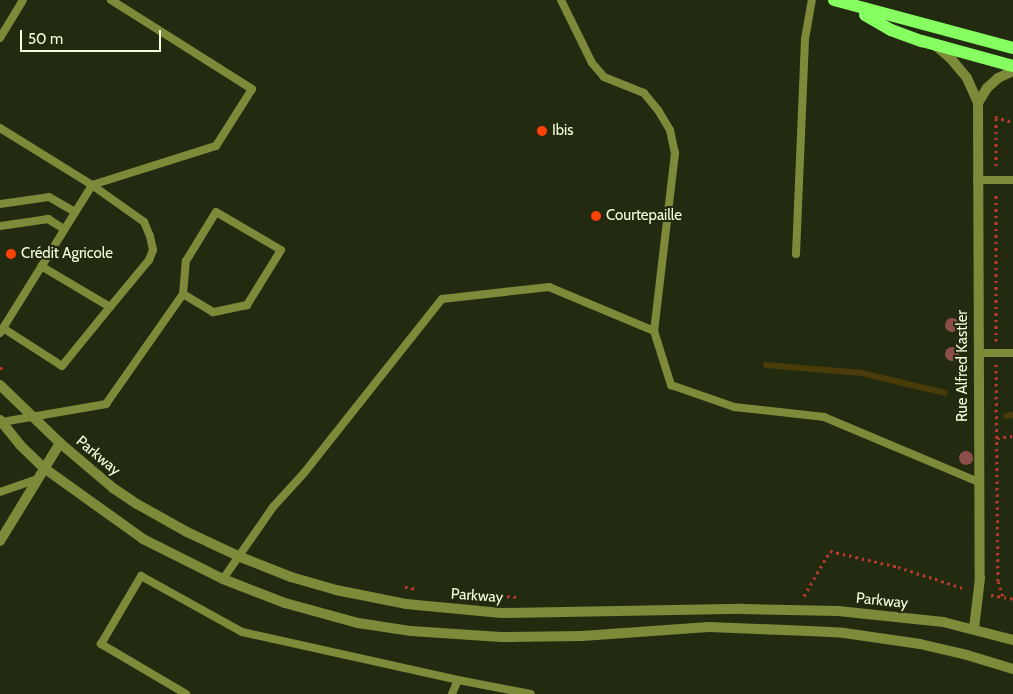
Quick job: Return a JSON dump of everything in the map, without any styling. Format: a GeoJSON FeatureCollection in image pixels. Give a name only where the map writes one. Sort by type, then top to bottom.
{"type":"FeatureCollection","features":[{"type":"Feature","properties":{"kind":"main road"},"geometry":{"type":"LineString","coordinates":[[834,0],[850,6],[1013,48]]}},
{"type":"Feature","properties":{"kind":"main road"},"geometry":{"type":"LineString","coordinates":[[850,6],[891,30],[934,45],[1013,66]]}},
{"type":"Feature","properties":{"kind":"street","name":"Rue Alfred Kastler"},"geometry":{"type":"LineString","coordinates":[[934,45],[952,60],[967,78],[977,108],[979,593],[974,628]]}},
{"type":"Feature","properties":{"kind":"street"},"geometry":{"type":"LineString","coordinates":[[977,108],[987,88],[998,78],[1013,71]]}},
{"type":"Feature","properties":{"kind":"street","name":"Parkway"},"geometry":{"type":"LineString","coordinates":[[0,386],[60,444],[113,488],[137,504],[186,532],[238,556],[291,577],[358,596],[475,612],[575,614],[790,609],[866,614],[943,622],[974,628],[1013,640]]}},
{"type":"Feature","properties":{"kind":"street"},"geometry":{"type":"LineString","coordinates":[[1,421],[20,445],[44,468],[143,539],[223,579],[321,614],[358,623],[411,632],[501,637],[582,636],[709,627],[777,628],[844,633],[920,644],[967,655],[1013,669]]}},
{"type":"Feature","properties":{"kind":"street"},"geometry":{"type":"LineString","coordinates":[[0,541],[60,444]]}},
{"type":"Feature","properties":{"kind":"lane"},"geometry":{"type":"LineString","coordinates":[[0,38],[23,0]]}},
{"type":"Feature","properties":{"kind":"lane"},"geometry":{"type":"LineString","coordinates":[[0,128],[92,185],[144,222],[150,236],[152,250],[149,260],[62,366],[2,330],[92,185],[216,146],[252,89],[111,0]]}},
{"type":"Feature","properties":{"kind":"lane"},"geometry":{"type":"LineString","coordinates":[[561,0],[592,63],[604,77],[644,93],[658,110],[670,130],[675,153],[654,331],[671,385],[734,407],[824,417],[979,482]]}},
{"type":"Feature","properties":{"kind":"lane"},"geometry":{"type":"LineString","coordinates":[[796,254],[805,39],[812,0]]}},
{"type":"Feature","properties":{"kind":"lane"},"geometry":{"type":"LineString","coordinates":[[978,180],[1013,180]]}},
{"type":"Feature","properties":{"kind":"lane"},"geometry":{"type":"LineString","coordinates":[[0,204],[49,197],[75,212]]}},
{"type":"Feature","properties":{"kind":"lane"},"geometry":{"type":"LineString","coordinates":[[1,421],[106,404],[183,294],[186,261],[216,212],[281,250],[247,306],[213,312],[183,294]]}},
{"type":"Feature","properties":{"kind":"lane"},"geometry":{"type":"LineString","coordinates":[[0,226],[48,219],[64,228]]}},
{"type":"Feature","properties":{"kind":"lane"},"geometry":{"type":"LineString","coordinates":[[41,266],[110,307]]}},
{"type":"Feature","properties":{"kind":"lane"},"geometry":{"type":"LineString","coordinates":[[223,579],[273,507],[304,473],[442,299],[549,287],[654,331]]}},
{"type":"Feature","properties":{"kind":"lane"},"geometry":{"type":"LineString","coordinates":[[978,353],[1013,353]]}},
{"type":"Feature","properties":{"kind":"lane"},"geometry":{"type":"LineString","coordinates":[[0,492],[37,479]]}},
{"type":"Feature","properties":{"kind":"lane"},"geometry":{"type":"LineString","coordinates":[[186,694],[101,644],[141,576],[242,632],[458,680],[531,694]]}},
{"type":"Feature","properties":{"kind":"lane"},"geometry":{"type":"LineString","coordinates":[[452,694],[458,680]]}},
{"type":"Feature","properties":{"kind":"path"},"geometry":{"type":"LineString","coordinates":[[977,108],[1013,122]]}},
{"type":"Feature","properties":{"kind":"path"},"geometry":{"type":"LineString","coordinates":[[0,367],[9,377]]}},
{"type":"Feature","properties":{"kind":"path"},"geometry":{"type":"LineString","coordinates":[[997,438],[1013,436]]}},
{"type":"Feature","properties":{"kind":"path"},"geometry":{"type":"LineString","coordinates":[[802,600],[830,551],[898,567],[979,593],[1013,599]]}},
{"type":"Feature","properties":{"kind":"path"},"geometry":{"type":"LineString","coordinates":[[404,587],[422,589]]}},
{"type":"Feature","properties":{"kind":"path"},"geometry":{"type":"LineString","coordinates":[[493,596],[522,597]]}},
{"type":"Feature","properties":{"kind":"waterway"},"geometry":{"type":"LineString","coordinates":[[766,365],[862,373],[945,393]]}},
{"type":"Feature","properties":{"kind":"waterway"},"geometry":{"type":"LineString","coordinates":[[1006,416],[1013,415]]}},
{"type":"Feature","properties":{"kind":"place","name":"Ibis"},"geometry":{"type":"Point","coordinates":[542,131]}},
{"type":"Feature","properties":{"kind":"place","name":"Courtepaille"},"geometry":{"type":"Point","coordinates":[596,216]}},
{"type":"Feature","properties":{"kind":"place","name":"Crédit Agricole"},"geometry":{"type":"Point","coordinates":[11,254]}}]}
